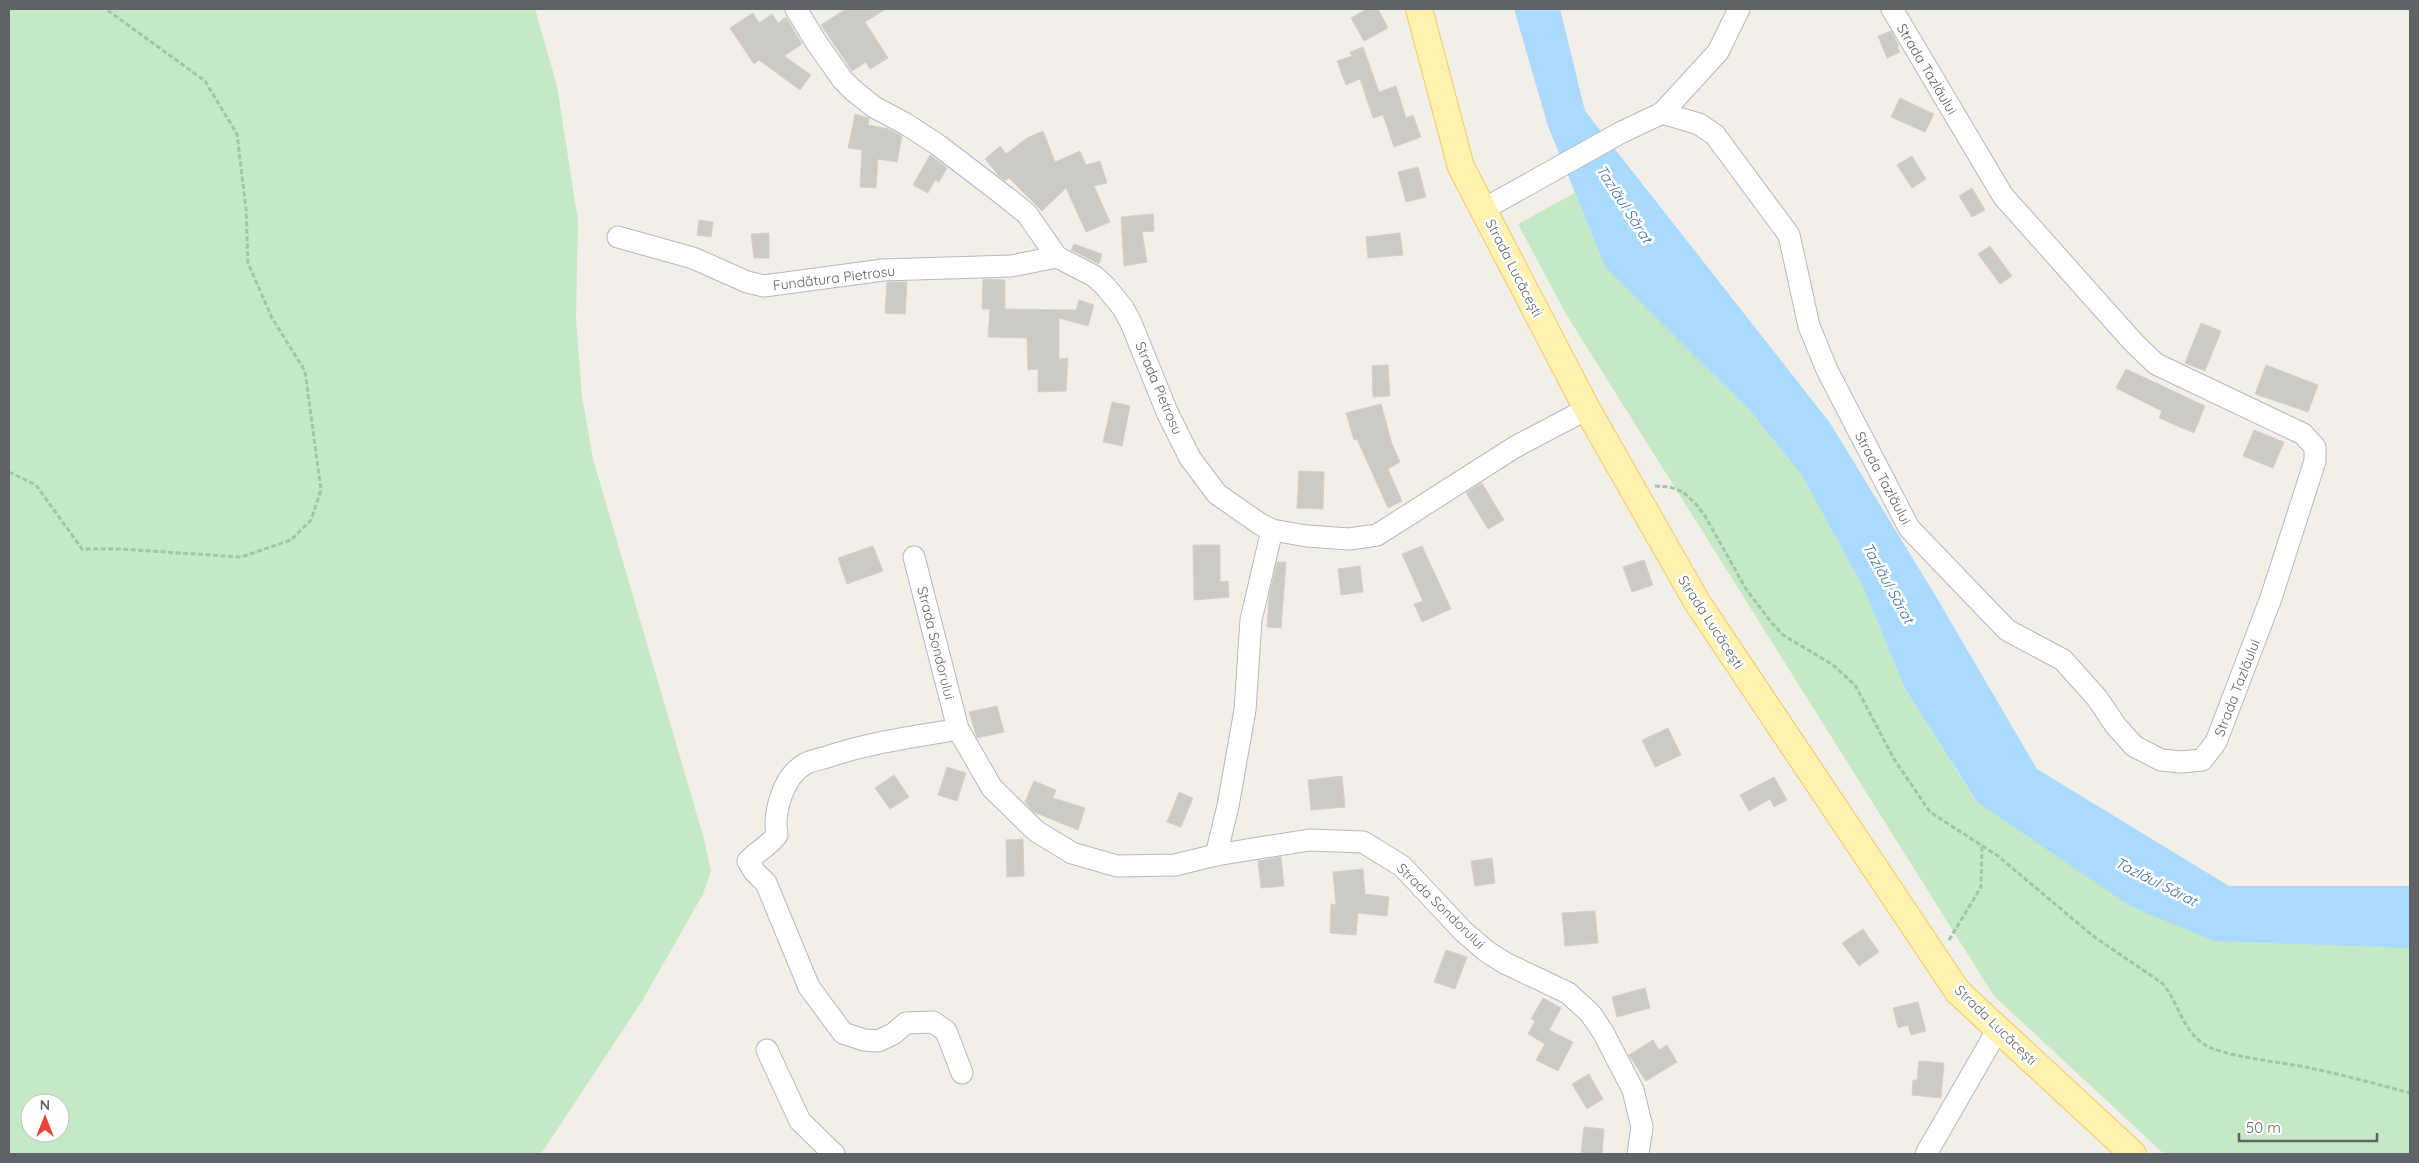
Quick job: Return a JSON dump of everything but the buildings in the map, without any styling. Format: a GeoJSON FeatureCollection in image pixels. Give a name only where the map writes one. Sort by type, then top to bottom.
{"type":"FeatureCollection","features":[{"type":"Feature","properties":{"kind":"main road","name":"Strada Lucăcești"},"geometry":{"type":"LineString","coordinates":[[1419,9],[1461,167],[1586,408],[1631,490],[1697,602],[1958,992],[2133,1154]]}},
{"type":"Feature","properties":{"kind":"street","name":"Strada Pietrosu"},"geometry":{"type":"LineString","coordinates":[[796,9],[821,49],[854,91],[874,106],[938,145],[1027,214],[1058,257],[1094,276],[1105,286],[1123,308],[1167,412],[1190,458],[1205,478],[1231,505],[1272,530],[1330,538],[1377,536],[1515,447],[1586,408]]}},
{"type":"Feature","properties":{"kind":"street"},"geometry":{"type":"LineString","coordinates":[[1484,209],[1620,133],[1662,113],[1718,52],[1739,9]]}},
{"type":"Feature","properties":{"kind":"street","name":"Strada Tazlăului"},"geometry":{"type":"LineString","coordinates":[[1662,113],[1699,124],[1715,135],[1789,235],[1809,326],[1827,370],[1909,528],[2008,630],[2063,660],[2097,698],[2116,726],[2134,746],[2161,760],[2181,762],[2202,760],[2216,742],[2271,598],[2315,461],[2315,448],[2303,434],[2156,364],[2134,343],[2003,196],[1892,9]]}},
{"type":"Feature","properties":{"kind":"street","name":"Fundătura Pietrosu"},"geometry":{"type":"LineString","coordinates":[[618,237],[694,258],[747,282],[764,286],[883,270],[1011,266],[1058,257]]}},
{"type":"Feature","properties":{"kind":"street"},"geometry":{"type":"LineString","coordinates":[[1216,854],[1228,806],[1245,710],[1251,620],[1272,530]]}},
{"type":"Feature","properties":{"kind":"street","name":"Strada Sondorului"},"geometry":{"type":"LineString","coordinates":[[914,557],[958,728],[992,788],[1036,831],[1072,853],[1117,866],[1175,865],[1216,854],[1308,840],[1363,842],[1402,866],[1463,931],[1486,951],[1505,963],[1568,993],[1590,1012],[1603,1032],[1633,1090],[1642,1127],[1638,1154]]}},
{"type":"Feature","properties":{"kind":"street"},"geometry":{"type":"LineString","coordinates":[[958,728],[851,749],[804,765],[792,776],[777,804],[775,823],[777,835],[767,848],[756,852],[748,861],[754,871],[766,882],[809,987],[843,1033],[864,1040],[878,1041],[894,1034],[906,1023],[933,1022],[946,1031],[962,1072]]}},
{"type":"Feature","properties":{"kind":"street"},"geometry":{"type":"LineString","coordinates":[[1926,1154],[1998,1029]]}},
{"type":"Feature","properties":{"kind":"street"},"geometry":{"type":"LineString","coordinates":[[767,1050],[800,1121],[834,1154]]}},
{"type":"Feature","properties":{"kind":"path"},"geometry":{"type":"LineString","coordinates":[[9,472],[36,485],[82,549],[120,549],[241,557],[291,540],[311,520],[321,490],[305,371],[272,318],[248,263],[246,209],[237,134],[205,81],[106,9]]}},
{"type":"Feature","properties":{"kind":"path"},"geometry":{"type":"LineString","coordinates":[[1631,490],[1670,487],[1683,492],[1695,503],[1705,516],[1746,589],[1771,622],[1783,635],[1833,665],[1855,685],[1894,759],[1925,805],[1942,822],[1982,844],[2014,868],[2093,936],[2162,983],[2168,990],[2184,1024],[2203,1044],[2230,1054],[2311,1068],[2410,1093]]}},
{"type":"Feature","properties":{"kind":"path"},"geometry":{"type":"LineString","coordinates":[[1934,956],[1948,942],[1981,887],[1982,844]]}},
{"type":"Feature","properties":{"kind":"green space"},"geometry":{"type":"Polygon","coordinates":[[[9,9],[535,9],[557,86],[578,221],[576,319],[582,396],[593,459],[704,839],[711,871],[703,894],[642,1001],[541,1154],[9,1154],[9,9]]]}},
{"type":"Feature","properties":{"kind":"green space"},"geometry":{"type":"Polygon","coordinates":[[[1575,193],[1605,267],[1751,412],[1801,474],[1863,587],[1905,689],[1977,803],[2410,948],[2410,1154],[2164,1154],[1994,996],[1566,314],[1518,224],[1575,193]]]}},
{"type":"Feature","properties":{"kind":"water","name":"Tazlăul Sărat"},"geometry":{"type":"Polygon","coordinates":[[[1514,9],[1560,9],[1585,111],[1830,423],[1935,595],[2037,769],[2229,886],[2410,886],[2410,948],[2214,941],[2130,906],[1977,802],[1905,689],[1863,587],[1801,474],[1751,412],[1605,267],[1548,126],[1514,9]]]}}]}
